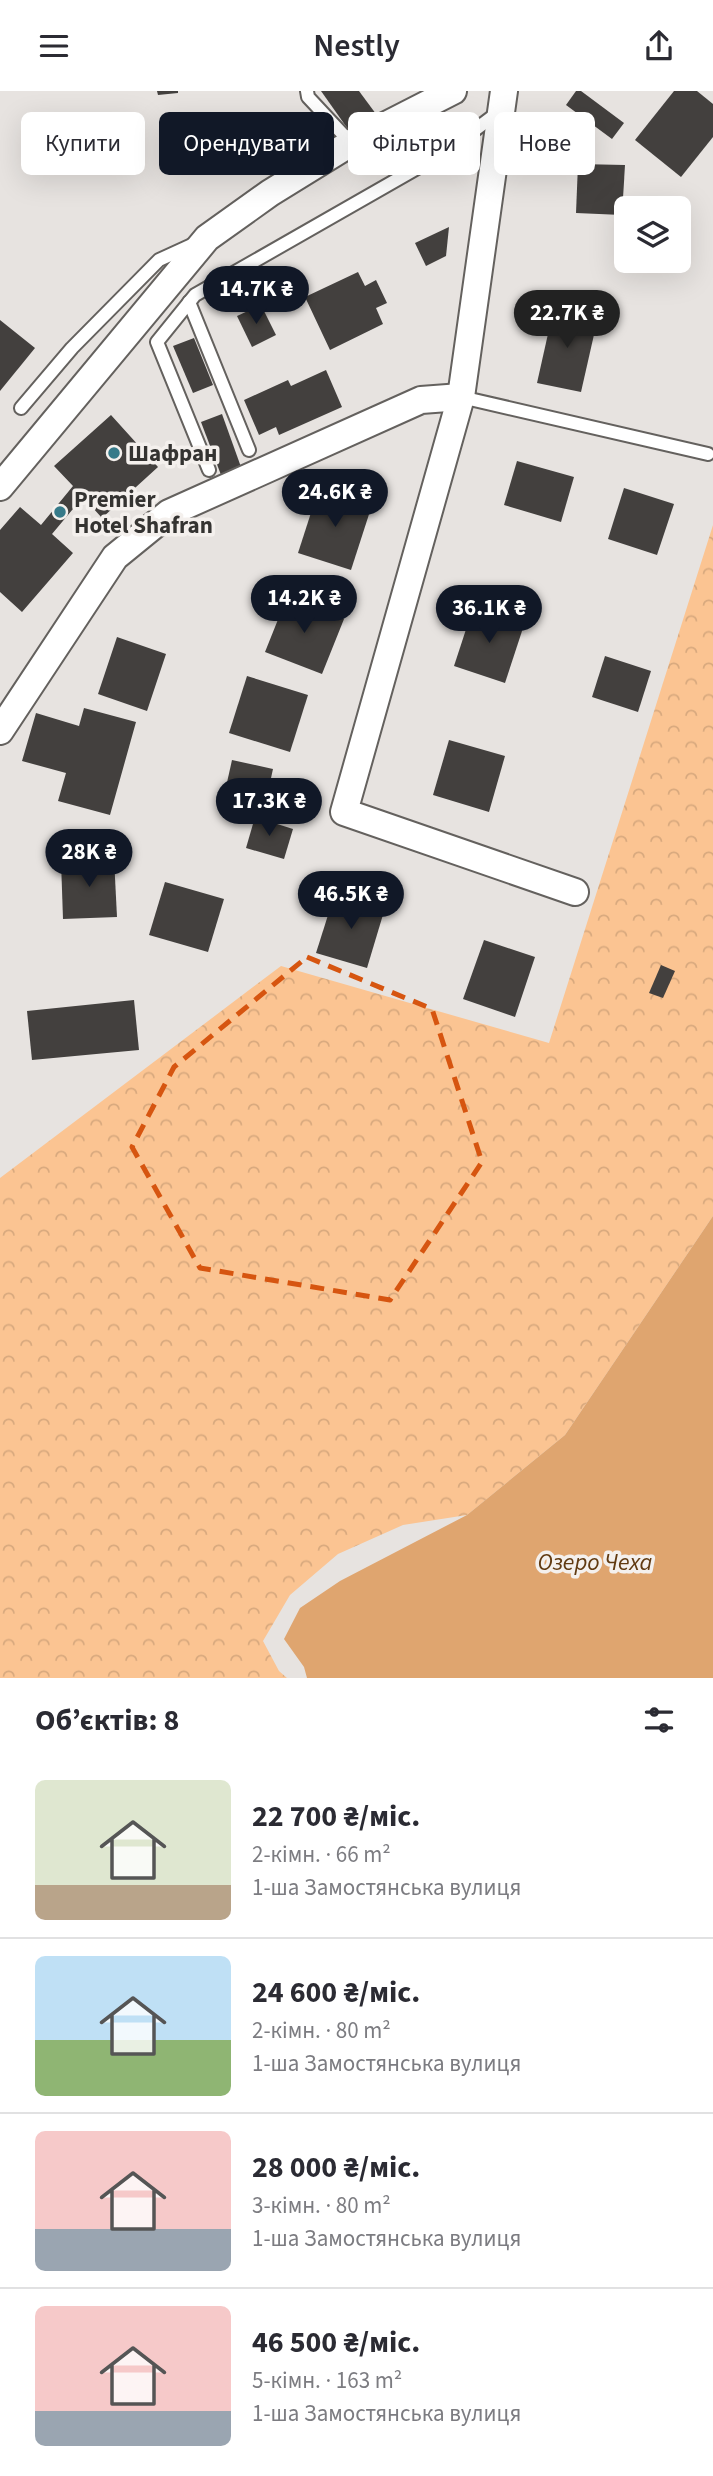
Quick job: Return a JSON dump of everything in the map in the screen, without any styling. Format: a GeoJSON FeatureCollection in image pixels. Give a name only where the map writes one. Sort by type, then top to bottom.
{"type":"FeatureCollection","features":[{"type":"Feature","properties":{"kind":"street"},"geometry":{"type":"LineString","coordinates":[[412,112],[453,91]]}},
{"type":"Feature","properties":{"kind":"street"},"geometry":{"type":"LineString","coordinates":[[502,101],[461,397],[344,812],[575,892]]}},
{"type":"Feature","properties":{"kind":"street"},"geometry":{"type":"LineString","coordinates":[[0,487],[207,238],[270,193],[348,145]]}},
{"type":"Feature","properties":{"kind":"street"},"geometry":{"type":"LineString","coordinates":[[0,731],[115,557],[169,513],[421,400],[461,397]]}},
{"type":"Feature","properties":{"kind":"lane"},"geometry":{"type":"LineString","coordinates":[[307,91],[308,97],[348,140]]}},
{"type":"Feature","properties":{"kind":"lane"},"geometry":{"type":"LineString","coordinates":[[209,470],[157,342],[195,295],[447,151],[502,101]]}},
{"type":"Feature","properties":{"kind":"lane"},"geometry":{"type":"LineString","coordinates":[[21,408],[72,348],[159,260],[207,238]]}},
{"type":"Feature","properties":{"kind":"lane"},"geometry":{"type":"LineString","coordinates":[[189,302],[249,450]]}},
{"type":"Feature","properties":{"kind":"lane"},"geometry":{"type":"LineString","coordinates":[[461,397],[708,454]]}},
{"type":"Feature","properties":{"kind":"highlighted area"},"geometry":{"type":"Polygon","coordinates":[[[307,957],[432,1009],[482,1162],[390,1300],[200,1268],[132,1147],[174,1067],[307,957]]]}},
{"type":"Feature","properties":{"kind":"green space"},"geometry":{"type":"Polygon","coordinates":[[[713,525],[713,1216],[565,1435],[467,1515],[403,1525],[338,1554],[290,1595],[263,1641],[279,1671],[287,1678],[0,1678],[0,1178],[281,966],[549,1043],[713,525]]]}},
{"type":"Feature","properties":{"kind":"water","name":"Озеро Чеха"},"geometry":{"type":"Polygon","coordinates":[[[713,1216],[713,1678],[307,1678],[304,1667],[284,1639],[300,1608],[340,1581],[467,1515],[565,1435],[713,1216]]]}},
{"type":"Feature","properties":{"kind":"building"},"geometry":{"type":"Polygon","coordinates":[[[157,91],[178,91],[178,93],[158,95],[157,91]]]}},
{"type":"Feature","properties":{"kind":"building"},"geometry":{"type":"Polygon","coordinates":[[[321,91],[359,91],[375,112],[348,112],[348,129],[321,91]]]}},
{"type":"Feature","properties":{"kind":"building"},"geometry":{"type":"Polygon","coordinates":[[[576,91],[581,91],[624,123],[612,139],[595,126],[595,112],[575,112],[566,105],[576,91]]]}},
{"type":"Feature","properties":{"kind":"building"},"geometry":{"type":"Polygon","coordinates":[[[674,91],[697,91],[713,104],[713,137],[681,177],[635,140],[674,91]]]}},
{"type":"Feature","properties":{"kind":"building"},"geometry":{"type":"Polygon","coordinates":[[[595,164],[625,165],[623,196],[614,196],[614,215],[576,213],[578,175],[595,175],[595,164]]]}},
{"type":"Feature","properties":{"kind":"building"},"geometry":{"type":"Polygon","coordinates":[[[449,227],[446,256],[426,266],[415,243],[449,227]]]}},
{"type":"Feature","properties":{"kind":"building"},"geometry":{"type":"Polygon","coordinates":[[[358,272],[365,286],[376,280],[387,303],[376,308],[383,324],[330,350],[305,297],[358,272]]]}},
{"type":"Feature","properties":{"kind":"building"},"geometry":{"type":"Polygon","coordinates":[[[261,305],[276,335],[252,347],[237,316],[261,305]]]}},
{"type":"Feature","properties":{"kind":"building"},"geometry":{"type":"Polygon","coordinates":[[[554,307],[598,317],[581,392],[537,383],[554,307]]]}},
{"type":"Feature","properties":{"kind":"building"},"geometry":{"type":"Polygon","coordinates":[[[0,320],[35,348],[0,391],[0,320]]]}},
{"type":"Feature","properties":{"kind":"building"},"geometry":{"type":"Polygon","coordinates":[[[194,338],[213,385],[193,393],[173,346],[194,338]]]}},
{"type":"Feature","properties":{"kind":"building"},"geometry":{"type":"Polygon","coordinates":[[[326,370],[342,407],[279,435],[276,427],[259,435],[244,400],[288,380],[291,386],[326,370]]]}},
{"type":"Feature","properties":{"kind":"building"},"geometry":{"type":"Polygon","coordinates":[[[222,414],[241,467],[221,475],[201,422],[222,414]]]}},
{"type":"Feature","properties":{"kind":"building","name":"Premier Hotel Shafran"},"geometry":{"type":"Polygon","coordinates":[[[111,415],[158,467],[102,518],[83,497],[52,534],[73,553],[22,612],[0,592],[0,530],[20,507],[41,525],[73,486],[54,466],[111,415]]]}},
{"type":"Feature","properties":{"kind":"building"},"geometry":{"type":"Polygon","coordinates":[[[517,461],[574,477],[561,522],[504,505],[517,461]]]}},
{"type":"Feature","properties":{"kind":"building"},"geometry":{"type":"Polygon","coordinates":[[[319,488],[372,505],[351,570],[298,553],[319,488]]]}},
{"type":"Feature","properties":{"kind":"building"},"geometry":{"type":"Polygon","coordinates":[[[624,488],[674,504],[657,555],[608,539],[624,488]]]}},
{"type":"Feature","properties":{"kind":"building"},"geometry":{"type":"Polygon","coordinates":[[[287,597],[344,619],[322,674],[265,652],[287,597]]]}},
{"type":"Feature","properties":{"kind":"building"},"geometry":{"type":"Polygon","coordinates":[[[473,608],[524,625],[505,683],[454,666],[473,608]]]}},
{"type":"Feature","properties":{"kind":"building"},"geometry":{"type":"Polygon","coordinates":[[[117,637],[166,654],[147,711],[98,694],[117,637]]]}},
{"type":"Feature","properties":{"kind":"building"},"geometry":{"type":"Polygon","coordinates":[[[605,656],[651,671],[638,712],[592,697],[605,656]]]}},
{"type":"Feature","properties":{"kind":"building"},"geometry":{"type":"Polygon","coordinates":[[[247,676],[308,695],[290,752],[229,733],[247,676]]]}},
{"type":"Feature","properties":{"kind":"building"},"geometry":{"type":"Polygon","coordinates":[[[84,708],[136,722],[110,815],[58,801],[66,773],[22,761],[36,713],[79,726],[84,708]]]}},
{"type":"Feature","properties":{"kind":"building"},"geometry":{"type":"Polygon","coordinates":[[[449,740],[505,756],[489,812],[433,795],[449,740]]]}},
{"type":"Feature","properties":{"kind":"building"},"geometry":{"type":"Polygon","coordinates":[[[232,760],[273,769],[265,805],[224,796],[232,760]]]}},
{"type":"Feature","properties":{"kind":"building"},"geometry":{"type":"Polygon","coordinates":[[[255,817],[293,829],[284,859],[246,848],[255,817]]]}},
{"type":"Feature","properties":{"kind":"building"},"geometry":{"type":"Polygon","coordinates":[[[114,858],[117,917],[63,919],[61,861],[114,858]]]}},
{"type":"Feature","properties":{"kind":"building"},"geometry":{"type":"Polygon","coordinates":[[[165,882],[224,899],[208,952],[149,935],[165,882]]]}},
{"type":"Feature","properties":{"kind":"building"},"geometry":{"type":"Polygon","coordinates":[[[335,893],[385,908],[367,968],[316,953],[335,893]]]}},
{"type":"Feature","properties":{"kind":"building"},"geometry":{"type":"Polygon","coordinates":[[[484,940],[535,957],[515,1017],[463,999],[484,940]]]}},
{"type":"Feature","properties":{"kind":"building"},"geometry":{"type":"Polygon","coordinates":[[[661,965],[675,971],[663,998],[649,993],[661,965]]]}},
{"type":"Feature","properties":{"kind":"building"},"geometry":{"type":"Polygon","coordinates":[[[134,1000],[139,1050],[32,1060],[27,1011],[134,1000]]]}},
{"type":"Feature","properties":{"kind":"place","name":"Шафран"},"geometry":{"type":"Point","coordinates":[114,453]}},
{"type":"Feature","properties":{"kind":"place","name":"Premier Hotel Shafran"},"geometry":{"type":"Point","coordinates":[60,512]}}]}
